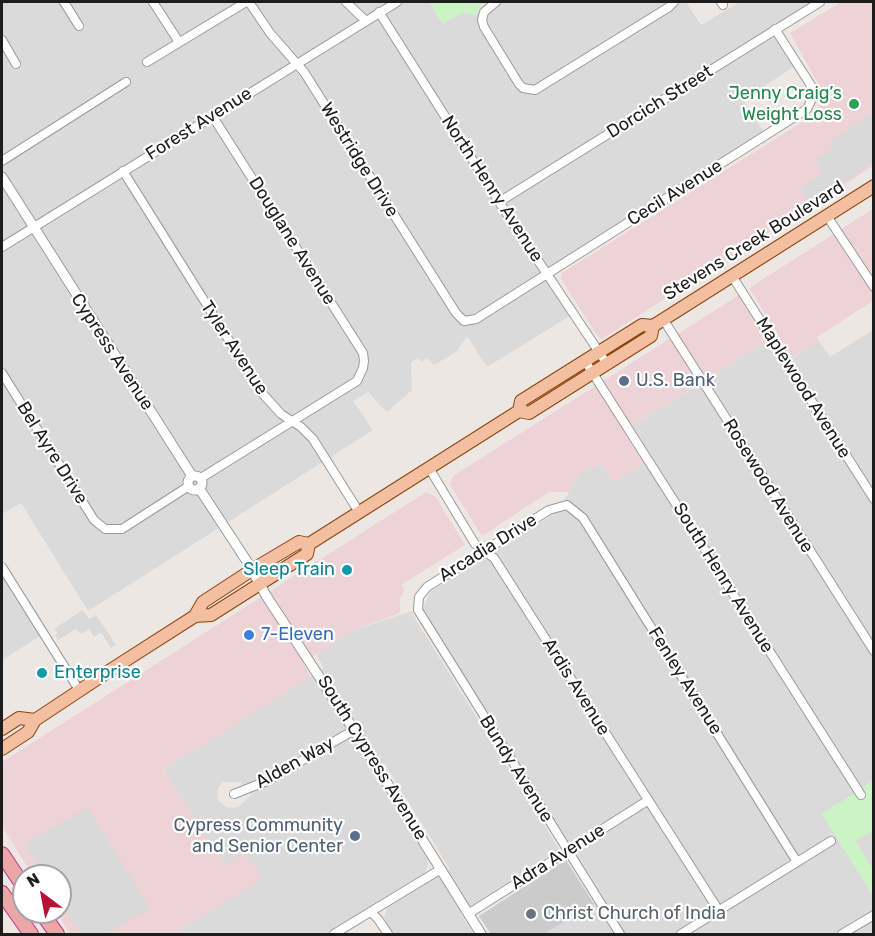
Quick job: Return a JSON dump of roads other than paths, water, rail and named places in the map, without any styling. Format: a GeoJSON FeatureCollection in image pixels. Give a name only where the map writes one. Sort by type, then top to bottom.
{"type":"FeatureCollection","features":[{"type":"Feature","properties":{"kind":"highway"},"geometry":{"type":"LineString","coordinates":[[2,842],[4,858]]}},
{"type":"Feature","properties":{"kind":"highway"},"geometry":{"type":"LineString","coordinates":[[2,893],[31,934]]}},
{"type":"Feature","properties":{"kind":"main road","name":"Stevens Creek Boulevard"},"geometry":{"type":"LineString","coordinates":[[519,411],[521,401],[642,325],[658,323],[873,186]]}},
{"type":"Feature","properties":{"kind":"main road","name":"Stevens Creek Boulevard"},"geometry":{"type":"LineString","coordinates":[[2,749],[28,732],[35,720],[195,616],[203,602],[252,570],[298,542],[309,544],[519,411],[529,413],[651,336],[658,323]]}},
{"type":"Feature","properties":{"kind":"main road","name":"Stevens Creek Boulevard"},"geometry":{"type":"LineString","coordinates":[[195,616],[211,615],[261,584],[307,554],[309,544]]}},
{"type":"Feature","properties":{"kind":"main road","name":"Stevens Creek Boulevard"},"geometry":{"type":"LineString","coordinates":[[2,729],[19,718],[35,720]]}},
{"type":"Feature","properties":{"kind":"street"},"geometry":{"type":"LineString","coordinates":[[64,2],[79,26]]}},
{"type":"Feature","properties":{"kind":"street"},"geometry":{"type":"LineString","coordinates":[[153,2],[179,42]]}},
{"type":"Feature","properties":{"kind":"street"},"geometry":{"type":"LineString","coordinates":[[147,62],[248,2]]}},
{"type":"Feature","properties":{"kind":"street","name":"Westridge Drive"},"geometry":{"type":"LineString","coordinates":[[248,2],[270,33],[303,70],[456,313],[464,321]]}},
{"type":"Feature","properties":{"kind":"street"},"geometry":{"type":"LineString","coordinates":[[346,2],[366,21]]}},
{"type":"Feature","properties":{"kind":"street","name":"Forest Avenue"},"geometry":{"type":"LineString","coordinates":[[2,247],[397,2]]}},
{"type":"Feature","properties":{"kind":"street"},"geometry":{"type":"LineString","coordinates":[[496,2],[484,12],[483,27],[519,84],[529,90],[535,90],[546,84],[674,2]]}},
{"type":"Feature","properties":{"kind":"street","name":"Dorcich Street"},"geometry":{"type":"LineString","coordinates":[[499,202],[820,2]]}},
{"type":"Feature","properties":{"kind":"street","name":"North Henry Avenue"},"geometry":{"type":"LineString","coordinates":[[379,12],[499,202],[607,364]]}},
{"type":"Feature","properties":{"kind":"street","name":"Cecil Avenue"},"geometry":{"type":"LineString","coordinates":[[464,321],[476,319],[807,109],[813,97],[812,87],[775,29]]}},
{"type":"Feature","properties":{"kind":"street"},"geometry":{"type":"LineString","coordinates":[[2,40],[16,64]]}},
{"type":"Feature","properties":{"kind":"street"},"geometry":{"type":"LineString","coordinates":[[2,161],[126,82]]}},
{"type":"Feature","properties":{"kind":"street","name":"Douglane Avenue"},"geometry":{"type":"LineString","coordinates":[[213,117],[363,353],[363,368],[357,381],[291,421]]}},
{"type":"Feature","properties":{"kind":"street","name":"Tyler Avenue"},"geometry":{"type":"LineString","coordinates":[[123,171],[262,393],[271,404],[313,439],[359,512]]}},
{"type":"Feature","properties":{"kind":"street","name":"Cypress Avenue"},"geometry":{"type":"LineString","coordinates":[[2,177],[32,228],[252,570]]}},
{"type":"Feature","properties":{"kind":"street"},"geometry":{"type":"LineString","coordinates":[[827,216],[873,287]]}},
{"type":"Feature","properties":{"kind":"street","name":"Maplewood Avenue"},"geometry":{"type":"LineString","coordinates":[[732,276],[873,499]]}},
{"type":"Feature","properties":{"kind":"street","name":"Rosewood Avenue"},"geometry":{"type":"LineString","coordinates":[[658,323],[873,651]]}},
{"type":"Feature","properties":{"kind":"street","name":"South Henry Avenue"},"geometry":{"type":"LineString","coordinates":[[585,361],[861,795]]}},
{"type":"Feature","properties":{"kind":"street","name":"Bel Ayre Drive"},"geometry":{"type":"LineString","coordinates":[[2,373],[94,520],[105,529],[122,529],[195,482]]}},
{"type":"Feature","properties":{"kind":"street"},"geometry":{"type":"LineString","coordinates":[[195,482],[291,421]]}},
{"type":"Feature","properties":{"kind":"street","name":"Ardis Avenue"},"geometry":{"type":"LineString","coordinates":[[429,468],[475,544],[495,558],[719,911]]}},
{"type":"Feature","properties":{"kind":"street","name":"Arcadia Drive"},"geometry":{"type":"LineString","coordinates":[[418,601],[421,593],[427,587],[484,550],[549,510],[567,505]]}},
{"type":"Feature","properties":{"kind":"street","name":"Fenley Avenue"},"geometry":{"type":"LineString","coordinates":[[567,505],[583,518],[797,862]]}},
{"type":"Feature","properties":{"kind":"street"},"geometry":{"type":"LineString","coordinates":[[2,567],[79,690]]}},
{"type":"Feature","properties":{"kind":"street"},"geometry":{"type":"LineString","coordinates":[[252,570],[261,584]]}},
{"type":"Feature","properties":{"kind":"street","name":"South Cypress Avenue"},"geometry":{"type":"LineString","coordinates":[[261,584],[481,934]]}},
{"type":"Feature","properties":{"kind":"street","name":"Bundy Avenue"},"geometry":{"type":"LineString","coordinates":[[418,601],[421,618],[620,934]]}},
{"type":"Feature","properties":{"kind":"street","name":"Alden Way"},"geometry":{"type":"LineString","coordinates":[[234,794],[267,781],[354,730]]}},
{"type":"Feature","properties":{"kind":"street","name":"Adra Avenue"},"geometry":{"type":"LineString","coordinates":[[468,914],[648,801]]}},
{"type":"Feature","properties":{"kind":"street"},"geometry":{"type":"LineString","coordinates":[[681,934],[831,841]]}},
{"type":"Feature","properties":{"kind":"street"},"geometry":{"type":"LineString","coordinates":[[334,934],[441,868]]}},
{"type":"Feature","properties":{"kind":"street"},"geometry":{"type":"LineString","coordinates":[[371,912],[388,934]]}},
{"type":"Feature","properties":{"kind":"street"},"geometry":{"type":"LineString","coordinates":[[843,934],[873,915]]}},
{"type":"Feature","properties":{"kind":"place","name":"Jenny Craig’s Weight Loss"},"geometry":{"type":"Point","coordinates":[854,104]}},
{"type":"Feature","properties":{"kind":"place","name":"U.S. Bank"},"geometry":{"type":"Point","coordinates":[624,381]}},
{"type":"Feature","properties":{"kind":"place","name":"Sleep Train"},"geometry":{"type":"Point","coordinates":[347,570]}},
{"type":"Feature","properties":{"kind":"place","name":"7-Eleven"},"geometry":{"type":"Point","coordinates":[249,635]}},
{"type":"Feature","properties":{"kind":"place","name":"Enterprise"},"geometry":{"type":"Point","coordinates":[42,673]}},
{"type":"Feature","properties":{"kind":"place","name":"Cypress Community and Senior Center"},"geometry":{"type":"Point","coordinates":[355,836]}},
{"type":"Feature","properties":{"kind":"place","name":"Christ Church of India"},"geometry":{"type":"Point","coordinates":[531,914]}}]}
